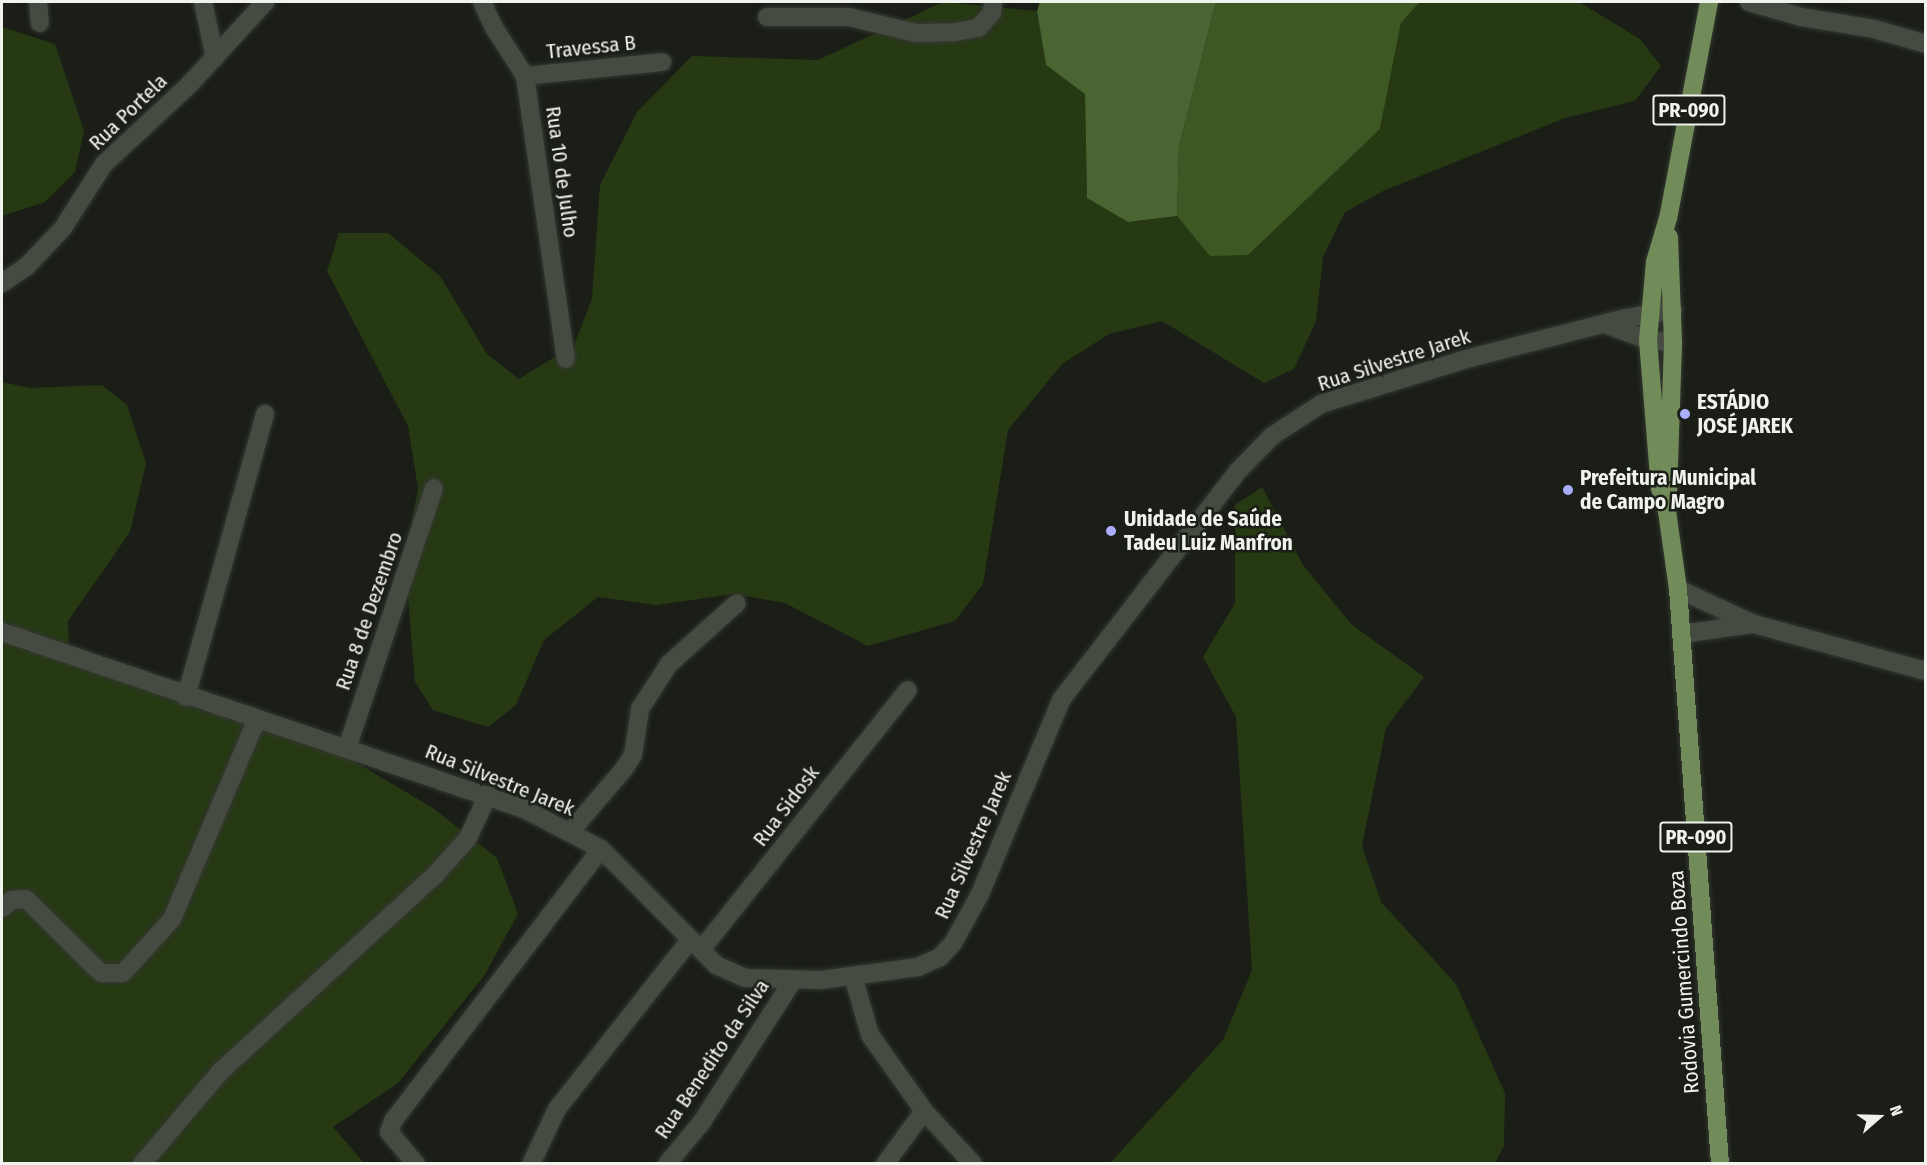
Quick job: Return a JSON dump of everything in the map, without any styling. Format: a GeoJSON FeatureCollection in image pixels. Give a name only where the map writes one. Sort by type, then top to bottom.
{"type":"FeatureCollection","features":[{"type":"Feature","properties":{"kind":"main road","name":"Rodovia Gumercindo Boza"},"geometry":{"type":"LineString","coordinates":[[1709,2],[1668,218],[1659,246],[1648,313],[1648,340],[1659,480],[1667,511],[1678,589],[1720,1164]]}},
{"type":"Feature","properties":{"kind":"main road","name":"Rodovia Gumercindo Boza"},"geometry":{"type":"LineString","coordinates":[[1667,511],[1673,342],[1668,218]]}},
{"type":"Feature","properties":{"kind":"street"},"geometry":{"type":"LineString","coordinates":[[38,2],[40,23]]}},
{"type":"Feature","properties":{"kind":"street"},"geometry":{"type":"LineString","coordinates":[[203,2],[215,58]]}},
{"type":"Feature","properties":{"kind":"street","name":"Rua Portela"},"geometry":{"type":"LineString","coordinates":[[2,283],[26,267],[63,228],[104,164],[215,58],[266,2]]}},
{"type":"Feature","properties":{"kind":"street","name":"Rua 10 de Julho"},"geometry":{"type":"LineString","coordinates":[[482,2],[493,26],[525,76],[566,359]]}},
{"type":"Feature","properties":{"kind":"street"},"geometry":{"type":"LineString","coordinates":[[767,18],[849,17],[916,33],[955,32],[978,28],[992,13],[993,2]]}},
{"type":"Feature","properties":{"kind":"street"},"geometry":{"type":"LineString","coordinates":[[1749,2],[1801,17],[1874,28],[1926,44]]}},
{"type":"Feature","properties":{"kind":"street","name":"Travessa B"},"geometry":{"type":"LineString","coordinates":[[525,76],[662,62]]}},
{"type":"Feature","properties":{"kind":"street"},"geometry":{"type":"LineString","coordinates":[[1648,313],[1673,310]]}},
{"type":"Feature","properties":{"kind":"street","name":"Rua Silvestre Jarek"},"geometry":{"type":"LineString","coordinates":[[2,632],[186,697],[347,747],[488,795],[570,832],[601,849],[716,965],[745,978],[793,980],[853,976],[918,967],[940,957],[953,943],[980,894],[1061,700],[1238,471],[1272,436],[1321,404],[1466,359],[1648,313]]}},
{"type":"Feature","properties":{"kind":"street"},"geometry":{"type":"LineString","coordinates":[[1605,324],[1648,340],[1673,342]]}},
{"type":"Feature","properties":{"kind":"street"},"geometry":{"type":"LineString","coordinates":[[186,697],[264,414]]}},
{"type":"Feature","properties":{"kind":"street","name":"Rua 8 de Dezembro"},"geometry":{"type":"LineString","coordinates":[[347,747],[434,488]]}},
{"type":"Feature","properties":{"kind":"street"},"geometry":{"type":"LineString","coordinates":[[1678,589],[1754,624],[1926,671]]}},
{"type":"Feature","properties":{"kind":"street"},"geometry":{"type":"LineString","coordinates":[[570,832],[624,769],[633,755],[640,709],[669,664],[737,603]]}},
{"type":"Feature","properties":{"kind":"street"},"geometry":{"type":"LineString","coordinates":[[1681,634],[1754,624]]}},
{"type":"Feature","properties":{"kind":"street","name":"Rua Sidosk"},"geometry":{"type":"LineString","coordinates":[[531,1164],[557,1109],[908,690]]}},
{"type":"Feature","properties":{"kind":"street"},"geometry":{"type":"LineString","coordinates":[[2,908],[12,900],[26,899],[101,973],[123,973],[172,919],[257,719]]}},
{"type":"Feature","properties":{"kind":"street"},"geometry":{"type":"LineString","coordinates":[[142,1164],[220,1072],[435,874],[468,838],[488,795]]}},
{"type":"Feature","properties":{"kind":"street"},"geometry":{"type":"LineString","coordinates":[[416,1164],[389,1132],[393,1121],[601,849]]}},
{"type":"Feature","properties":{"kind":"street"},"geometry":{"type":"LineString","coordinates":[[853,976],[870,1035],[924,1111],[973,1164]]}},
{"type":"Feature","properties":{"kind":"street","name":"Rua Benedito da Silva"},"geometry":{"type":"LineString","coordinates":[[667,1164],[701,1123],[793,980]]}},
{"type":"Feature","properties":{"kind":"street"},"geometry":{"type":"LineString","coordinates":[[885,1164],[924,1111]]}},
{"type":"Feature","properties":{"kind":"shaded area"},"geometry":{"type":"Polygon","coordinates":[[[943,2],[1037,11],[1046,65],[1085,94],[1087,198],[1128,222],[1177,216],[1211,256],[1380,129],[1401,23],[1420,2],[1579,2],[1640,39],[1661,66],[1635,101],[1565,118],[1383,191],[1345,212],[1323,257],[1316,321],[1294,369],[1264,383],[1162,321],[1109,334],[1062,364],[1008,430],[983,584],[955,621],[868,646],[785,603],[734,594],[656,605],[598,597],[544,640],[516,705],[488,727],[433,710],[415,682],[405,562],[418,488],[408,426],[327,271],[339,233],[388,233],[440,276],[487,354],[519,379],[574,345],[592,299],[600,185],[637,112],[692,56],[818,60],[943,2]]]}},
{"type":"Feature","properties":{"kind":"shaded area"},"geometry":{"type":"Polygon","coordinates":[[[1040,2],[1216,2],[1179,147],[1177,216],[1128,222],[1087,198],[1085,94],[1046,65],[1037,11],[1040,2]]]}},
{"type":"Feature","properties":{"kind":"shaded area"},"geometry":{"type":"Polygon","coordinates":[[[1216,2],[1420,2],[1401,23],[1380,129],[1248,255],[1210,256],[1177,216],[1179,147],[1216,2]]]}},
{"type":"Feature","properties":{"kind":"shaded area"},"geometry":{"type":"Polygon","coordinates":[[[2,27],[55,44],[84,131],[75,172],[45,202],[2,216],[2,27]]]}},
{"type":"Feature","properties":{"kind":"shaded area"},"geometry":{"type":"Polygon","coordinates":[[[2,382],[30,388],[102,385],[127,405],[146,463],[130,532],[68,621],[69,651],[330,747],[433,808],[497,858],[518,914],[484,976],[398,1083],[333,1127],[364,1163],[2,1164],[2,382]]]}},
{"type":"Feature","properties":{"kind":"shaded area"},"geometry":{"type":"Polygon","coordinates":[[[1262,487],[1303,565],[1351,624],[1424,677],[1386,728],[1362,846],[1381,902],[1456,984],[1505,1093],[1504,1146],[1495,1163],[1110,1163],[1223,1040],[1252,970],[1236,717],[1203,657],[1235,603],[1235,505],[1262,487]]]}},
{"type":"Feature","properties":{"kind":"place","name":"ESTÁDIO JOSÉ JAREK"},"geometry":{"type":"Point","coordinates":[1685,414]}},
{"type":"Feature","properties":{"kind":"place","name":"Prefeitura Municipal de Campo Magro"},"geometry":{"type":"Point","coordinates":[1568,490]}},
{"type":"Feature","properties":{"kind":"place","name":"Unidade de Saúde Tadeu Luiz Manfron"},"geometry":{"type":"Point","coordinates":[1111,531]}}]}
